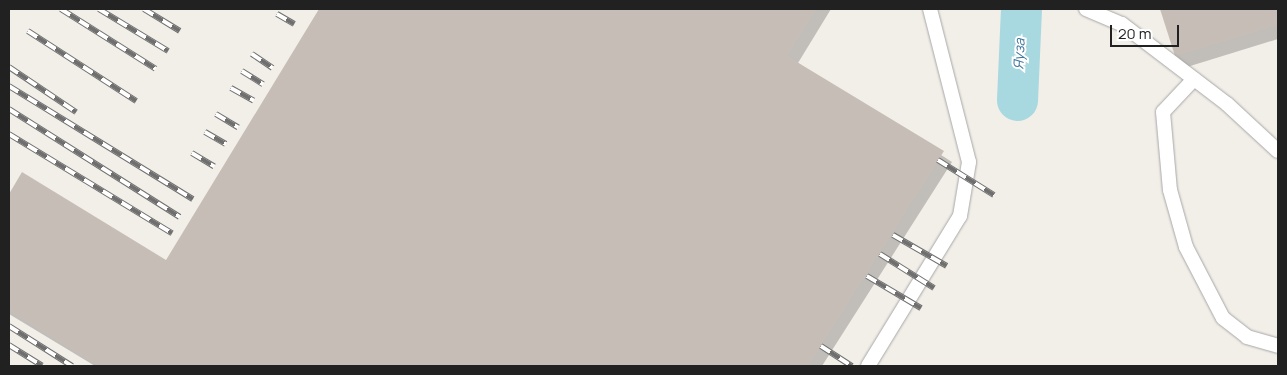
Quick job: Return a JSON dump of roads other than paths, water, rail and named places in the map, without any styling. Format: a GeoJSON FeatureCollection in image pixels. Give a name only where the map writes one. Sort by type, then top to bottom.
{"type":"FeatureCollection","features":[{"type":"Feature","properties":{"kind":"lane"},"geometry":{"type":"LineString","coordinates":[[868,366],[960,216],[969,162],[930,9]]}},
{"type":"Feature","properties":{"kind":"lane"},"geometry":{"type":"LineString","coordinates":[[1086,9],[1122,24],[1194,79],[1278,151]]}},
{"type":"Feature","properties":{"kind":"lane"},"geometry":{"type":"LineString","coordinates":[[1194,79],[1163,112],[1170,190],[1186,247],[1223,318],[1247,337],[1278,346]]}},
{"type":"Feature","properties":{"kind":"waterway","name":"Яуза"},"geometry":{"type":"LineString","coordinates":[[1017,100],[1021,9]]}},
{"type":"Feature","properties":{"kind":"railway"},"geometry":{"type":"LineString","coordinates":[[61,9],[156,69]]}},
{"type":"Feature","properties":{"kind":"railway"},"geometry":{"type":"LineString","coordinates":[[99,9],[168,51]]}},
{"type":"Feature","properties":{"kind":"railway"},"geometry":{"type":"LineString","coordinates":[[144,9],[180,31]]}},
{"type":"Feature","properties":{"kind":"railway"},"geometry":{"type":"LineString","coordinates":[[277,14],[294,24]]}},
{"type":"Feature","properties":{"kind":"railway"},"geometry":{"type":"LineString","coordinates":[[28,31],[136,101]]}},
{"type":"Feature","properties":{"kind":"railway"},"geometry":{"type":"LineString","coordinates":[[252,54],[273,68]]}},
{"type":"Feature","properties":{"kind":"railway"},"geometry":{"type":"LineString","coordinates":[[9,67],[76,112]]}},
{"type":"Feature","properties":{"kind":"railway"},"geometry":{"type":"LineString","coordinates":[[242,71],[263,84]]}},
{"type":"Feature","properties":{"kind":"railway"},"geometry":{"type":"LineString","coordinates":[[9,86],[193,199]]}},
{"type":"Feature","properties":{"kind":"railway"},"geometry":{"type":"LineString","coordinates":[[231,88],[254,101]]}},
{"type":"Feature","properties":{"kind":"railway"},"geometry":{"type":"LineString","coordinates":[[9,109],[180,217]]}},
{"type":"Feature","properties":{"kind":"railway"},"geometry":{"type":"LineString","coordinates":[[216,114],[238,127]]}},
{"type":"Feature","properties":{"kind":"railway"},"geometry":{"type":"LineString","coordinates":[[205,132],[226,144]]}},
{"type":"Feature","properties":{"kind":"railway"},"geometry":{"type":"LineString","coordinates":[[9,134],[172,233]]}},
{"type":"Feature","properties":{"kind":"railway"},"geometry":{"type":"LineString","coordinates":[[192,153],[214,166]]}},
{"type":"Feature","properties":{"kind":"railway"},"geometry":{"type":"LineString","coordinates":[[938,160],[994,195]]}},
{"type":"Feature","properties":{"kind":"railway"},"geometry":{"type":"LineString","coordinates":[[893,235],[947,266]]}},
{"type":"Feature","properties":{"kind":"railway"},"geometry":{"type":"LineString","coordinates":[[880,254],[934,288]]}},
{"type":"Feature","properties":{"kind":"railway"},"geometry":{"type":"LineString","coordinates":[[867,276],[921,308]]}},
{"type":"Feature","properties":{"kind":"railway"},"geometry":{"type":"LineString","coordinates":[[9,326],[72,366]]}},
{"type":"Feature","properties":{"kind":"railway"},"geometry":{"type":"LineString","coordinates":[[9,345],[42,366]]}},
{"type":"Feature","properties":{"kind":"railway"},"geometry":{"type":"LineString","coordinates":[[821,346],[852,366]]}}]}
